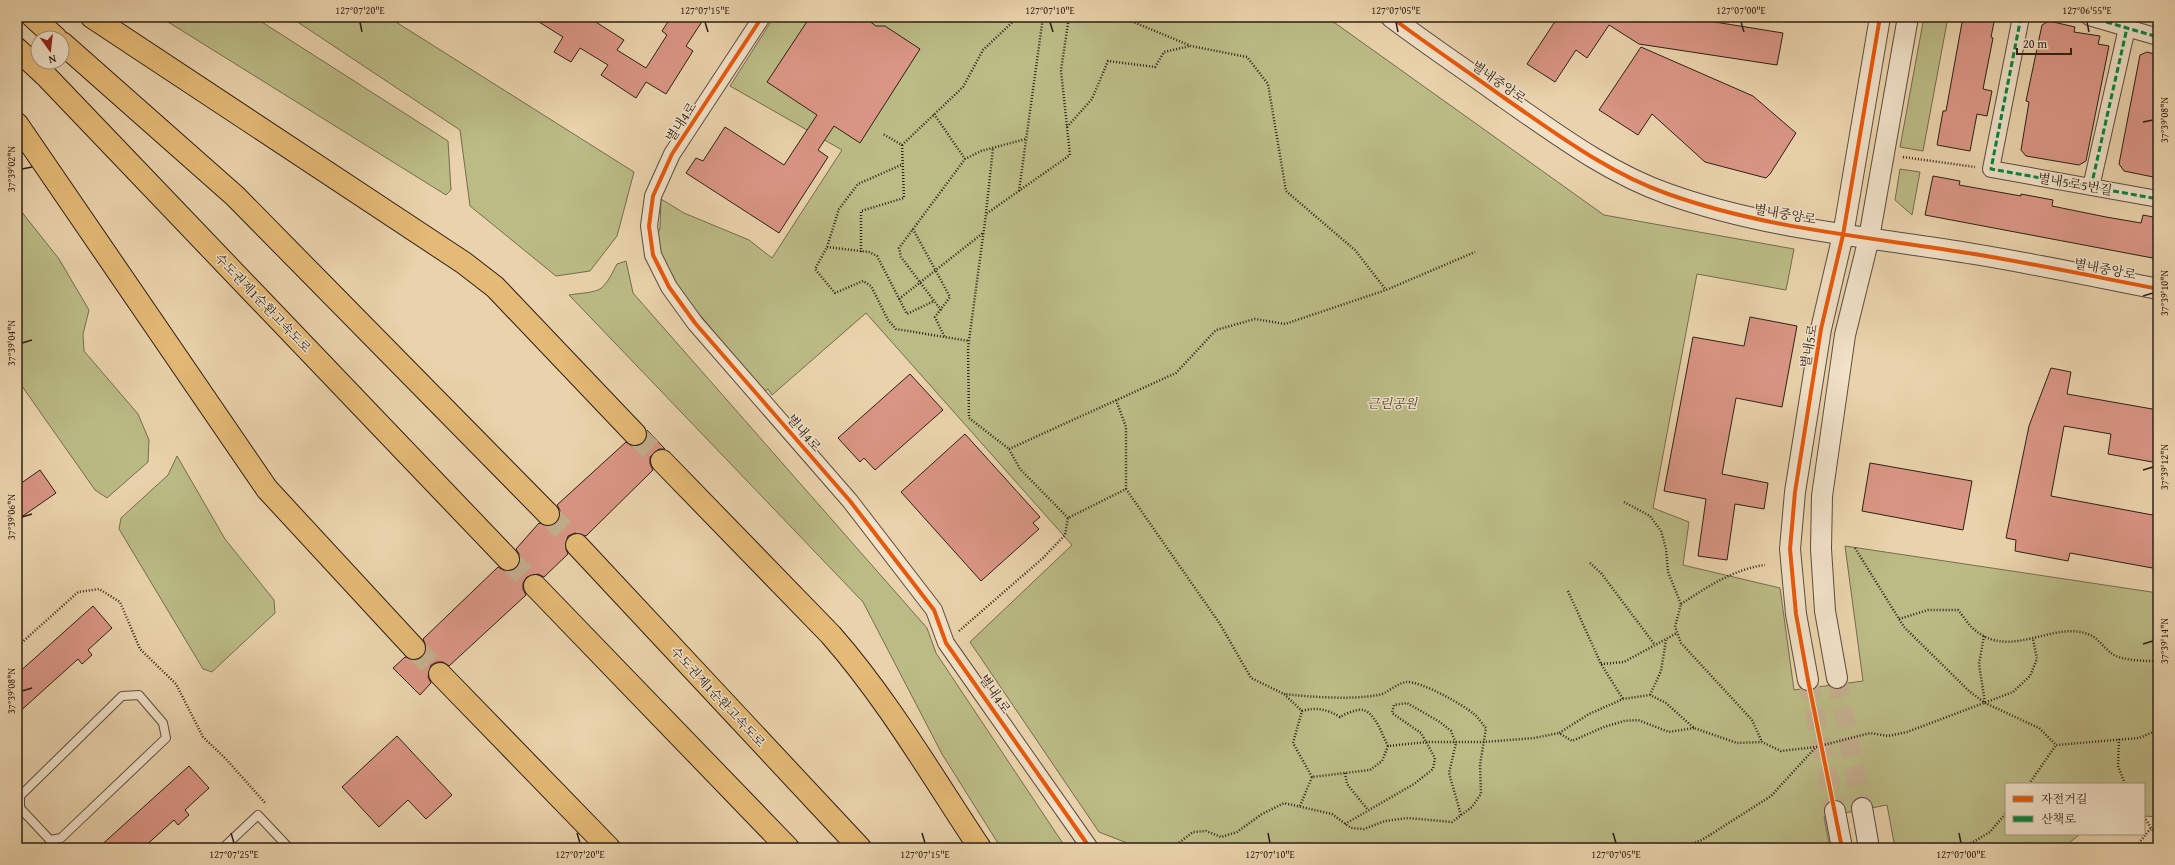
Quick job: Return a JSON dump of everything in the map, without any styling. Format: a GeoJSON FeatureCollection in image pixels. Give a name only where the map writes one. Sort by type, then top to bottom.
{"type":"FeatureCollection","features":[{"type":"Feature","properties":{"kind":"highway"},"geometry":{"type":"LineString","coordinates":[[33,17],[47,30]]}},
{"type":"Feature","properties":{"kind":"highway"},"geometry":{"type":"LineString","coordinates":[[92,17],[464,263],[495,288],[636,434]]}},
{"type":"Feature","properties":{"kind":"highway","name":"수도권제1순환고속도로"},"geometry":{"type":"LineString","coordinates":[[17,49],[52,82],[508,558]]}},
{"type":"Feature","properties":{"kind":"highway"},"geometry":{"type":"LineString","coordinates":[[70,50],[235,196],[548,514]]}},
{"type":"Feature","properties":{"kind":"highway"},"geometry":{"type":"LineString","coordinates":[[17,124],[267,489],[414,648]]}},
{"type":"Feature","properties":{"kind":"highway"},"geometry":{"type":"LineString","coordinates":[[662,462],[831,635],[853,660],[875,689],[980,848]]}},
{"type":"Feature","properties":{"kind":"highway","name":"수도권제1순환고속도로"},"geometry":{"type":"LineString","coordinates":[[577,545],[860,848]]}},
{"type":"Feature","properties":{"kind":"highway"},"geometry":{"type":"LineString","coordinates":[[535,586],[788,848]]}},
{"type":"Feature","properties":{"kind":"highway"},"geometry":{"type":"LineString","coordinates":[[440,674],[609,848]]}},
{"type":"Feature","properties":{"kind":"street","name":"별내4로"},"geometry":{"type":"LineString","coordinates":[[762,17],[672,154],[653,196],[649,226],[653,255],[669,287],[695,323],[850,501],[934,610],[946,643],[1090,848]]}},
{"type":"Feature","properties":{"kind":"street","name":"별내중앙로"},"geometry":{"type":"LineString","coordinates":[[1391,17],[1427,44],[1530,115],[1624,175],[1667,194],[1738,216],[1843,235],[1974,254],[2158,289]]}},
{"type":"Feature","properties":{"kind":"street","name":"별내5로"},"geometry":{"type":"LineString","coordinates":[[1808,680],[1796,614],[1790,549],[1794,492],[1821,328],[1843,235],[1880,17]]}},
{"type":"Feature","properties":{"kind":"street"},"geometry":{"type":"LineString","coordinates":[[1837,678],[1825,611],[1821,549],[1822,496],[1845,335],[1869,238],[1908,17]]}},
{"type":"Feature","properties":{"kind":"street"},"geometry":{"type":"LineString","coordinates":[[1991,169],[2021,17]]}},
{"type":"Feature","properties":{"kind":"street"},"geometry":{"type":"LineString","coordinates":[[2089,17],[2158,37]]}},
{"type":"Feature","properties":{"kind":"street"},"geometry":{"type":"LineString","coordinates":[[2091,187],[2126,28]]}},
{"type":"Feature","properties":{"kind":"street","name":"별내5로5번길"},"geometry":{"type":"LineString","coordinates":[[1991,169],[2158,199]]}},
{"type":"Feature","properties":{"kind":"street"},"geometry":{"type":"LineString","coordinates":[[1862,808],[1869,848]]}},
{"type":"Feature","properties":{"kind":"street"},"geometry":{"type":"LineString","coordinates":[[1835,811],[1842,848]]}},
{"type":"Feature","properties":{"kind":"lane"},"geometry":{"type":"LineString","coordinates":[[122,696],[139,696],[163,722],[166,738],[61,838],[50,844],[20,808],[20,796],[122,696]]}},
{"type":"Feature","properties":{"kind":"lane"},"geometry":{"type":"LineString","coordinates":[[223,848],[258,815],[289,848]]}},
{"type":"Feature","properties":{"kind":"path"},"geometry":{"type":"LineString","coordinates":[[861,252],[861,211],[904,198],[901,165],[902,145],[963,86],[983,50],[1018,17]]}},
{"type":"Feature","properties":{"kind":"path"},"geometry":{"type":"LineString","coordinates":[[1019,191],[1043,17]]}},
{"type":"Feature","properties":{"kind":"path"},"geometry":{"type":"LineString","coordinates":[[986,214],[1070,155],[1061,70],[1069,17]]}},
{"type":"Feature","properties":{"kind":"path"},"geometry":{"type":"LineString","coordinates":[[1128,17],[1131,20],[1191,46],[1247,57],[1268,84],[1286,191],[1355,250],[1386,290]]}},
{"type":"Feature","properties":{"kind":"path"},"geometry":{"type":"LineString","coordinates":[[1067,127],[1092,99],[1108,61],[1155,67],[1164,52],[1191,46]]}},
{"type":"Feature","properties":{"kind":"path"},"geometry":{"type":"LineString","coordinates":[[934,114],[965,159]]}},
{"type":"Feature","properties":{"kind":"path"},"geometry":{"type":"LineString","coordinates":[[883,134],[902,145]]}},
{"type":"Feature","properties":{"kind":"path"},"geometry":{"type":"LineString","coordinates":[[940,310],[901,256],[899,248],[965,159],[993,148],[1026,139]]}},
{"type":"Feature","properties":{"kind":"path"},"geometry":{"type":"LineString","coordinates":[[993,148],[969,341],[969,418],[1009,449],[1020,469],[1068,518]]}},
{"type":"Feature","properties":{"kind":"path"},"geometry":{"type":"LineString","coordinates":[[1884,155],[1991,169]]}},
{"type":"Feature","properties":{"kind":"path"},"geometry":{"type":"LineString","coordinates":[[901,165],[858,184],[839,209],[828,247],[815,268],[835,293],[863,281],[871,286],[888,320],[896,329],[969,341]]}},
{"type":"Feature","properties":{"kind":"path"},"geometry":{"type":"LineString","coordinates":[[913,229],[950,297],[935,316],[945,338]]}},
{"type":"Feature","properties":{"kind":"path"},"geometry":{"type":"LineString","coordinates":[[899,299],[983,233]]}},
{"type":"Feature","properties":{"kind":"path"},"geometry":{"type":"LineString","coordinates":[[828,247],[877,256],[907,314],[934,301]]}},
{"type":"Feature","properties":{"kind":"path"},"geometry":{"type":"LineString","coordinates":[[1009,449],[1176,373],[1216,330],[1255,319],[1285,324],[1386,290],[1475,252]]}},
{"type":"Feature","properties":{"kind":"path"},"geometry":{"type":"LineString","coordinates":[[1116,400],[1126,427],[1126,489],[1220,624],[1251,678],[1284,694],[1302,711]]}},
{"type":"Feature","properties":{"kind":"path"},"geometry":{"type":"LineString","coordinates":[[1068,518],[1126,489]]}},
{"type":"Feature","properties":{"kind":"path"},"geometry":{"type":"LineString","coordinates":[[1624,502],[1650,516],[1661,531],[1666,549],[1668,572],[1681,604],[1675,627],[1681,643],[1752,720],[1762,742]]}},
{"type":"Feature","properties":{"kind":"path"},"geometry":{"type":"LineString","coordinates":[[946,643],[1042,558],[1065,535],[1068,518]]}},
{"type":"Feature","properties":{"kind":"path"},"geometry":{"type":"LineString","coordinates":[[1855,548],[1904,627],[1969,691],[1985,703],[2039,728],[2056,744],[2139,738],[2158,730]]}},
{"type":"Feature","properties":{"kind":"path"},"geometry":{"type":"LineString","coordinates":[[1590,563],[1602,573],[1656,645]]}},
{"type":"Feature","properties":{"kind":"path"},"geometry":{"type":"LineString","coordinates":[[1681,604],[1709,586],[1749,567],[1765,565]]}},
{"type":"Feature","properties":{"kind":"path"},"geometry":{"type":"LineString","coordinates":[[17,647],[78,592],[99,589],[120,602],[140,649],[176,684],[203,737],[226,758],[271,809]]}},
{"type":"Feature","properties":{"kind":"path"},"geometry":{"type":"LineString","coordinates":[[1568,592],[1600,664],[1622,699]]}},
{"type":"Feature","properties":{"kind":"path"},"geometry":{"type":"LineString","coordinates":[[1899,619],[1928,610],[1958,610],[1975,631],[1991,640],[2025,641],[2068,630],[2091,635],[2112,654],[2138,662],[2158,661]]}},
{"type":"Feature","properties":{"kind":"path"},"geometry":{"type":"LineString","coordinates":[[1600,664],[1624,662],[1678,633]]}},
{"type":"Feature","properties":{"kind":"path"},"geometry":{"type":"LineString","coordinates":[[1984,636],[1979,664],[1985,703]]}},
{"type":"Feature","properties":{"kind":"path"},"geometry":{"type":"LineString","coordinates":[[1650,695],[1661,671],[1666,639]]}},
{"type":"Feature","properties":{"kind":"path"},"geometry":{"type":"LineString","coordinates":[[1388,746],[1427,742],[1484,742],[1534,738],[1559,733],[1589,714],[1622,699],[1650,695],[1666,703],[1694,728],[1736,742],[1762,742],[1781,751],[1816,747],[1870,733],[1888,736],[1907,732],[2013,692],[2030,676],[2037,659],[2033,639]]}},
{"type":"Feature","properties":{"kind":"path"},"geometry":{"type":"LineString","coordinates":[[1172,848],[1194,832],[1206,831],[1221,837],[1237,832],[1262,814],[1284,804],[1300,806],[1332,814],[1351,828],[1364,830],[1385,821],[1408,818],[1452,822],[1472,807],[1481,794],[1480,765],[1486,728],[1475,714],[1421,685],[1406,682],[1390,688],[1380,695],[1310,697],[1284,694]]}},
{"type":"Feature","properties":{"kind":"path"},"geometry":{"type":"LineString","coordinates":[[1345,824],[1414,784],[1433,770],[1435,758],[1421,733],[1392,713],[1394,705],[1407,703],[1440,722],[1451,731],[1456,743],[1449,773],[1462,815]]}},
{"type":"Feature","properties":{"kind":"path"},"geometry":{"type":"LineString","coordinates":[[1302,711],[1312,708],[1329,710],[1340,716],[1359,710],[1368,712],[1377,723],[1388,746],[1382,761],[1370,770],[1312,777]]}},
{"type":"Feature","properties":{"kind":"path"},"geometry":{"type":"LineString","coordinates":[[1302,711],[1293,743],[1312,777]]}},
{"type":"Feature","properties":{"kind":"path"},"geometry":{"type":"LineString","coordinates":[[1559,733],[1572,741],[1604,727],[1624,721],[1638,720],[1670,732],[1694,728]]}},
{"type":"Feature","properties":{"kind":"path"},"geometry":{"type":"LineString","coordinates":[[2119,739],[2118,766],[2125,783]]}},
{"type":"Feature","properties":{"kind":"path"},"geometry":{"type":"LineString","coordinates":[[2030,783],[2056,744]]}},
{"type":"Feature","properties":{"kind":"path"},"geometry":{"type":"LineString","coordinates":[[1680,848],[1702,840],[1771,796],[1816,747]]}},
{"type":"Feature","properties":{"kind":"path"},"geometry":{"type":"LineString","coordinates":[[1345,773],[1347,784],[1368,810]]}},
{"type":"Feature","properties":{"kind":"path"},"geometry":{"type":"LineString","coordinates":[[1300,806],[1312,777]]}},
{"type":"Feature","properties":{"kind":"path"},"geometry":{"type":"LineString","coordinates":[[1963,848],[1990,832],[2005,814]]}},
{"type":"Feature","properties":{"kind":"path"},"geometry":{"type":"LineString","coordinates":[[2145,819],[2157,837]]}},
{"type":"Feature","properties":{"kind":"path"},"geometry":{"type":"LineString","coordinates":[[2135,848],[2151,828]]}},
{"type":"Feature","properties":{"kind":"green space"},"geometry":{"type":"Polygon","coordinates":[[[160,17],[254,17],[448,141],[451,190],[446,195],[160,17]]]}},
{"type":"Feature","properties":{"kind":"green space"},"geometry":{"type":"Polygon","coordinates":[[[290,17],[388,17],[634,172],[617,236],[590,271],[556,276],[470,206],[460,130],[290,17]]]}},
{"type":"Feature","properties":{"kind":"green space","name":"근린공원"},"geometry":{"type":"Polygon","coordinates":[[[774,17],[1320,17],[1335,23],[1604,215],[1794,249],[1786,290],[1697,274],[1653,508],[1689,522],[1683,565],[1780,588],[1794,690],[1863,681],[1845,546],[2158,593],[2158,817],[2145,816],[2145,783],[2005,783],[2005,835],[2079,835],[2063,848],[1895,848],[1887,805],[1824,817],[1830,848],[1131,848],[1127,843],[1099,832],[970,642],[1072,545],[866,313],[772,395],[768,389],[764,392],[670,279],[655,242],[660,228],[661,199],[684,213],[749,240],[772,258],[842,150],[730,86],[774,17]]]}},
{"type":"Feature","properties":{"kind":"green space"},"geometry":{"type":"Polygon","coordinates":[[[1924,17],[1948,17],[1923,151],[1900,147],[1924,17]]]}},
{"type":"Feature","properties":{"kind":"green space"},"geometry":{"type":"Polygon","coordinates":[[[1900,169],[1920,172],[1912,215],[1895,200],[1900,169]]]}},
{"type":"Feature","properties":{"kind":"green space"},"geometry":{"type":"Polygon","coordinates":[[[17,206],[59,259],[89,310],[83,334],[84,351],[138,414],[149,440],[148,462],[107,498],[95,490],[17,379],[17,206]]]}},
{"type":"Feature","properties":{"kind":"green space"},"geometry":{"type":"Polygon","coordinates":[[[626,261],[633,293],[927,628],[936,653],[1066,848],[1001,848],[942,754],[863,602],[569,295],[599,289],[607,281],[617,264],[626,261]]]}},
{"type":"Feature","properties":{"kind":"green space"},"geometry":{"type":"Polygon","coordinates":[[[177,456],[225,539],[274,600],[275,613],[212,672],[203,669],[119,529],[121,518],[168,475],[177,456]]]}},
{"type":"Feature","properties":{"kind":"building"},"geometry":{"type":"Polygon","coordinates":[[[531,17],[588,17],[624,40],[617,50],[646,68],[667,35],[662,31],[671,17],[705,17],[686,46],[693,51],[666,94],[646,82],[636,98],[601,75],[608,65],[580,48],[571,62],[554,52],[563,37],[531,17]]]}},
{"type":"Feature","properties":{"kind":"building"},"geometry":{"type":"Polygon","coordinates":[[[810,17],[864,17],[876,26],[885,26],[920,49],[860,143],[834,126],[818,150],[828,157],[779,233],[686,173],[696,158],[703,161],[725,127],[784,165],[817,115],[767,82],[810,17]]]}},
{"type":"Feature","properties":{"kind":"building"},"geometry":{"type":"Polygon","coordinates":[[[1558,17],[1684,17],[1783,33],[1777,65],[1639,44],[1609,25],[1587,58],[1576,50],[1555,82],[1527,64],[1558,17]]]}},
{"type":"Feature","properties":{"kind":"building"},"geometry":{"type":"Polygon","coordinates":[[[1963,17],[1995,17],[1991,37],[1993,38],[1983,89],[1992,91],[1987,116],[1977,114],[1970,151],[1937,145],[1943,111],[1946,111],[1963,17]]]}},
{"type":"Feature","properties":{"kind":"building"},"geometry":{"type":"Polygon","coordinates":[[[2049,21],[2075,27],[2074,32],[2100,36],[2098,44],[2109,46],[2086,161],[2079,165],[2026,156],[2021,150],[2029,102],[2026,101],[2042,25],[2049,21]]]}},
{"type":"Feature","properties":{"kind":"building"},"geometry":{"type":"Polygon","coordinates":[[[1641,47],[1753,96],[1796,133],[1766,178],[1705,162],[1652,114],[1638,135],[1599,110],[1641,47]]]}},
{"type":"Feature","properties":{"kind":"building"},"geometry":{"type":"Polygon","coordinates":[[[2147,52],[2158,55],[2158,178],[2124,171],[2119,164],[2140,55],[2147,52]]]}},
{"type":"Feature","properties":{"kind":"building"},"geometry":{"type":"Polygon","coordinates":[[[1933,176],[1960,181],[1959,185],[2053,200],[2052,206],[2106,217],[2141,223],[2143,215],[2158,218],[2158,259],[1925,215],[1933,176]]]}},
{"type":"Feature","properties":{"kind":"building"},"geometry":{"type":"Polygon","coordinates":[[[1750,317],[1797,326],[1782,407],[1736,398],[1722,474],[1768,483],[1764,509],[1735,504],[1727,560],[1698,556],[1706,499],[1664,491],[1693,337],[1744,346],[1750,317]]]}},
{"type":"Feature","properties":{"kind":"building"},"geometry":{"type":"Polygon","coordinates":[[[2051,368],[2071,372],[2067,394],[2158,410],[2158,463],[2108,454],[2111,434],[2064,426],[2051,496],[2158,516],[2158,569],[2070,553],[2068,561],[2015,551],[2016,540],[2006,538],[2029,426],[2051,368]]]}},
{"type":"Feature","properties":{"kind":"building"},"geometry":{"type":"Polygon","coordinates":[[[910,374],[943,410],[875,470],[864,458],[860,462],[838,438],[910,374]]]}},
{"type":"Feature","properties":{"kind":"building"},"geometry":{"type":"Polygon","coordinates":[[[647,430],[665,449],[659,449],[650,457],[650,464],[653,470],[586,536],[575,533],[568,536],[565,547],[568,554],[544,577],[538,574],[527,577],[523,583],[523,589],[526,595],[449,666],[443,662],[437,662],[431,665],[428,677],[431,683],[420,695],[393,668],[405,657],[416,660],[423,657],[426,646],[423,639],[498,567],[505,571],[511,571],[517,568],[520,556],[516,549],[539,523],[551,526],[556,523],[560,517],[560,510],[557,505],[626,442],[632,446],[643,443],[647,437],[647,430]]]}},
{"type":"Feature","properties":{"kind":"building"},"geometry":{"type":"Polygon","coordinates":[[[965,434],[1040,517],[1033,523],[1039,529],[981,581],[901,492],[965,434]]]}},
{"type":"Feature","properties":{"kind":"building"},"geometry":{"type":"Polygon","coordinates":[[[1870,463],[1972,481],[1963,530],[1862,511],[1870,463]]]}},
{"type":"Feature","properties":{"kind":"building"},"geometry":{"type":"Polygon","coordinates":[[[40,470],[56,493],[17,520],[17,486],[40,470]]]}},
{"type":"Feature","properties":{"kind":"building"},"geometry":{"type":"Polygon","coordinates":[[[93,606],[112,628],[88,650],[92,655],[82,664],[78,659],[17,714],[17,674],[93,606]]]}},
{"type":"Feature","properties":{"kind":"building"},"geometry":{"type":"Polygon","coordinates":[[[397,736],[452,795],[426,819],[408,800],[379,827],[342,787],[397,736]]]}},
{"type":"Feature","properties":{"kind":"building"},"geometry":{"type":"Polygon","coordinates":[[[189,766],[209,788],[185,810],[189,815],[178,825],[174,820],[143,848],[98,848],[189,766]]]}},
{"type":"Feature","properties":{"kind":"tunnel"},"geometry":{"type":"LineString","coordinates":[[635,434],[662,461]]}},
{"type":"Feature","properties":{"kind":"tunnel"},"geometry":{"type":"LineString","coordinates":[[548,514],[577,545]]}},
{"type":"Feature","properties":{"kind":"tunnel"},"geometry":{"type":"LineString","coordinates":[[508,559],[535,586]]}},
{"type":"Feature","properties":{"kind":"tunnel"},"geometry":{"type":"LineString","coordinates":[[414,648],[440,674]]}},
{"type":"Feature","properties":{"kind":"tunnel"},"geometry":{"type":"LineString","coordinates":[[1837,678],[1862,808]]}},
{"type":"Feature","properties":{"kind":"tunnel"},"geometry":{"type":"LineString","coordinates":[[1808,680],[1835,811]]}},
{"type":"Feature","properties":{"kind":"marked path"},"geometry":{"type":"LineString","coordinates":[[2021,17],[1991,169],[2158,199]]}},
{"type":"Feature","properties":{"kind":"marked path"},"geometry":{"type":"LineString","coordinates":[[2089,17],[2158,37]]}},
{"type":"Feature","properties":{"kind":"marked path"},"geometry":{"type":"LineString","coordinates":[[2091,187],[2127,28]]}},
{"type":"Feature","properties":{"kind":"cycle path"},"geometry":{"type":"LineString","coordinates":[[762,17],[672,154],[653,196],[649,226],[653,255],[669,287],[695,323],[850,501],[934,610],[946,643],[1090,848]]}},
{"type":"Feature","properties":{"kind":"cycle path"},"geometry":{"type":"LineString","coordinates":[[1391,17],[1582,151],[1624,175],[1668,194],[1705,206],[1781,224],[1997,258],[2158,289]]}},
{"type":"Feature","properties":{"kind":"cycle path"},"geometry":{"type":"LineString","coordinates":[[1842,848],[1796,614],[1790,549],[1795,492],[1821,329],[1843,235],[1880,17]]}}]}
